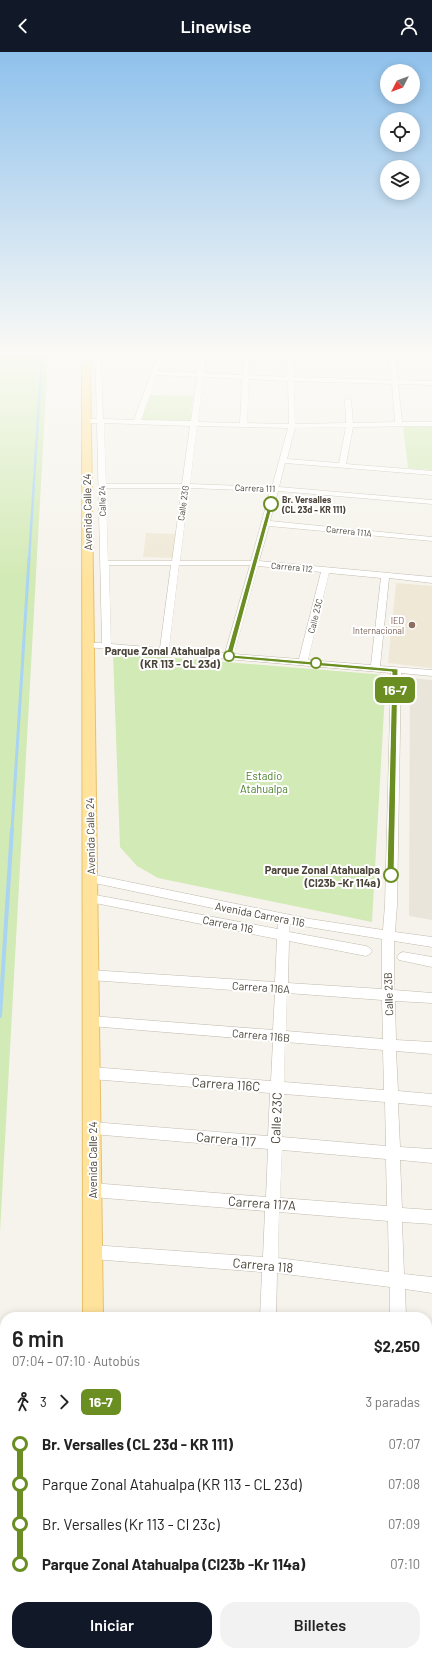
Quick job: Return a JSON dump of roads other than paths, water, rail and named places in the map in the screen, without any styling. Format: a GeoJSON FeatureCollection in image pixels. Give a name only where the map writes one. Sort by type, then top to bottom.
{"type":"FeatureCollection","features":[{"type":"Feature","properties":{"kind":"main road","name":"Avenida Calle 24"},"geometry":{"type":"LineString","coordinates":[[87,430],[86,486],[89,645],[93,1312]]}},
{"type":"Feature","properties":{"kind":"street","name":"Calle 24"},"geometry":{"type":"LineString","coordinates":[[100,430],[107,646]]}},
{"type":"Feature","properties":{"kind":"street","name":"Calle 23G"},"geometry":{"type":"LineString","coordinates":[[164,651],[192,430]]}},
{"type":"Feature","properties":{"kind":"street"},"geometry":{"type":"LineString","coordinates":[[229,656],[291,430]]}},
{"type":"Feature","properties":{"kind":"street"},"geometry":{"type":"LineString","coordinates":[[342,465],[349,430]]}},
{"type":"Feature","properties":{"kind":"street"},"geometry":{"type":"LineString","coordinates":[[283,461],[432,473]]}},
{"type":"Feature","properties":{"kind":"street","name":"Carrera 111"},"geometry":{"type":"LineString","coordinates":[[102,486],[185,486],[275,489],[432,502]]}},
{"type":"Feature","properties":{"kind":"street","name":"Carrera 111A"},"geometry":{"type":"LineString","coordinates":[[265,523],[432,539]]}},
{"type":"Feature","properties":{"kind":"street","name":"Carrera 112"},"geometry":{"type":"LineString","coordinates":[[104,562],[254,563],[432,580]]}},
{"type":"Feature","properties":{"kind":"street","name":"Calle 23C"},"geometry":{"type":"LineString","coordinates":[[303,662],[326,570]]}},
{"type":"Feature","properties":{"kind":"street"},"geometry":{"type":"LineString","coordinates":[[375,668],[385,576]]}},
{"type":"Feature","properties":{"kind":"street"},"geometry":{"type":"LineString","coordinates":[[89,645],[432,673]]}},
{"type":"Feature","properties":{"kind":"street","name":"Calle 23B"},"geometry":{"type":"LineString","coordinates":[[396,670],[390,905],[387,954],[390,1096],[398,1312]]}},
{"type":"Feature","properties":{"kind":"street","name":"Avenida Carrera 116"},"geometry":{"type":"LineString","coordinates":[[90,878],[284,918],[432,942]]}},
{"type":"Feature","properties":{"kind":"street","name":"Carrera 116"},"geometry":{"type":"LineString","coordinates":[[90,898],[366,951]]}},
{"type":"Feature","properties":{"kind":"street","name":"Calle 23C"},"geometry":{"type":"LineString","coordinates":[[268,1312],[284,918]]}},
{"type":"Feature","properties":{"kind":"street"},"geometry":{"type":"LineString","coordinates":[[403,957],[432,962]]}},
{"type":"Feature","properties":{"kind":"street","name":"Carrera 116A"},"geometry":{"type":"LineString","coordinates":[[90,975],[432,998]]}},
{"type":"Feature","properties":{"kind":"street","name":"Carrera 116B"},"geometry":{"type":"LineString","coordinates":[[91,1021],[432,1048]]}},
{"type":"Feature","properties":{"kind":"street","name":"Carrera 116C"},"geometry":{"type":"LineString","coordinates":[[91,1073],[432,1100]]}},
{"type":"Feature","properties":{"kind":"street","name":"Carrera 117"},"geometry":{"type":"LineString","coordinates":[[92,1128],[432,1156]]}},
{"type":"Feature","properties":{"kind":"street","name":"Carrera 117A"},"geometry":{"type":"LineString","coordinates":[[92,1190],[432,1217]]}},
{"type":"Feature","properties":{"kind":"street","name":"Carrera 118"},"geometry":{"type":"LineString","coordinates":[[92,1252],[270,1265],[432,1285]]}},
{"type":"Feature","properties":{"kind":"waterway"},"geometry":{"type":"LineString","coordinates":[[29,560],[37,430]]}},
{"type":"Feature","properties":{"kind":"waterway"},"geometry":{"type":"LineString","coordinates":[[12,830],[29,559]]}},
{"type":"Feature","properties":{"kind":"waterway"},"geometry":{"type":"LineString","coordinates":[[0,1016],[12,829]]}},
{"type":"Feature","properties":{"kind":"place","name":"Br. Versalles (CL 23d - KR 111)"},"geometry":{"type":"Point","coordinates":[271,504]}},
{"type":"Feature","properties":{"kind":"place","name":"IED Internacional"},"geometry":{"type":"Point","coordinates":[412,625]}},
{"type":"Feature","properties":{"kind":"place","name":"Parque Zonal Atahualpa (KR 113 - CL 23d)"},"geometry":{"type":"Point","coordinates":[229,656]}},
{"type":"Feature","properties":{"kind":"place","name":"Parque Zonal Atahualpa (Cl23b -Kr 114a)"},"geometry":{"type":"Point","coordinates":[391,875]}},
{"type":"Feature","properties":{"kind":"park label","name":"Estadio Atahualpa"},"geometry":{"type":"Point","coordinates":[264,781]}}]}
